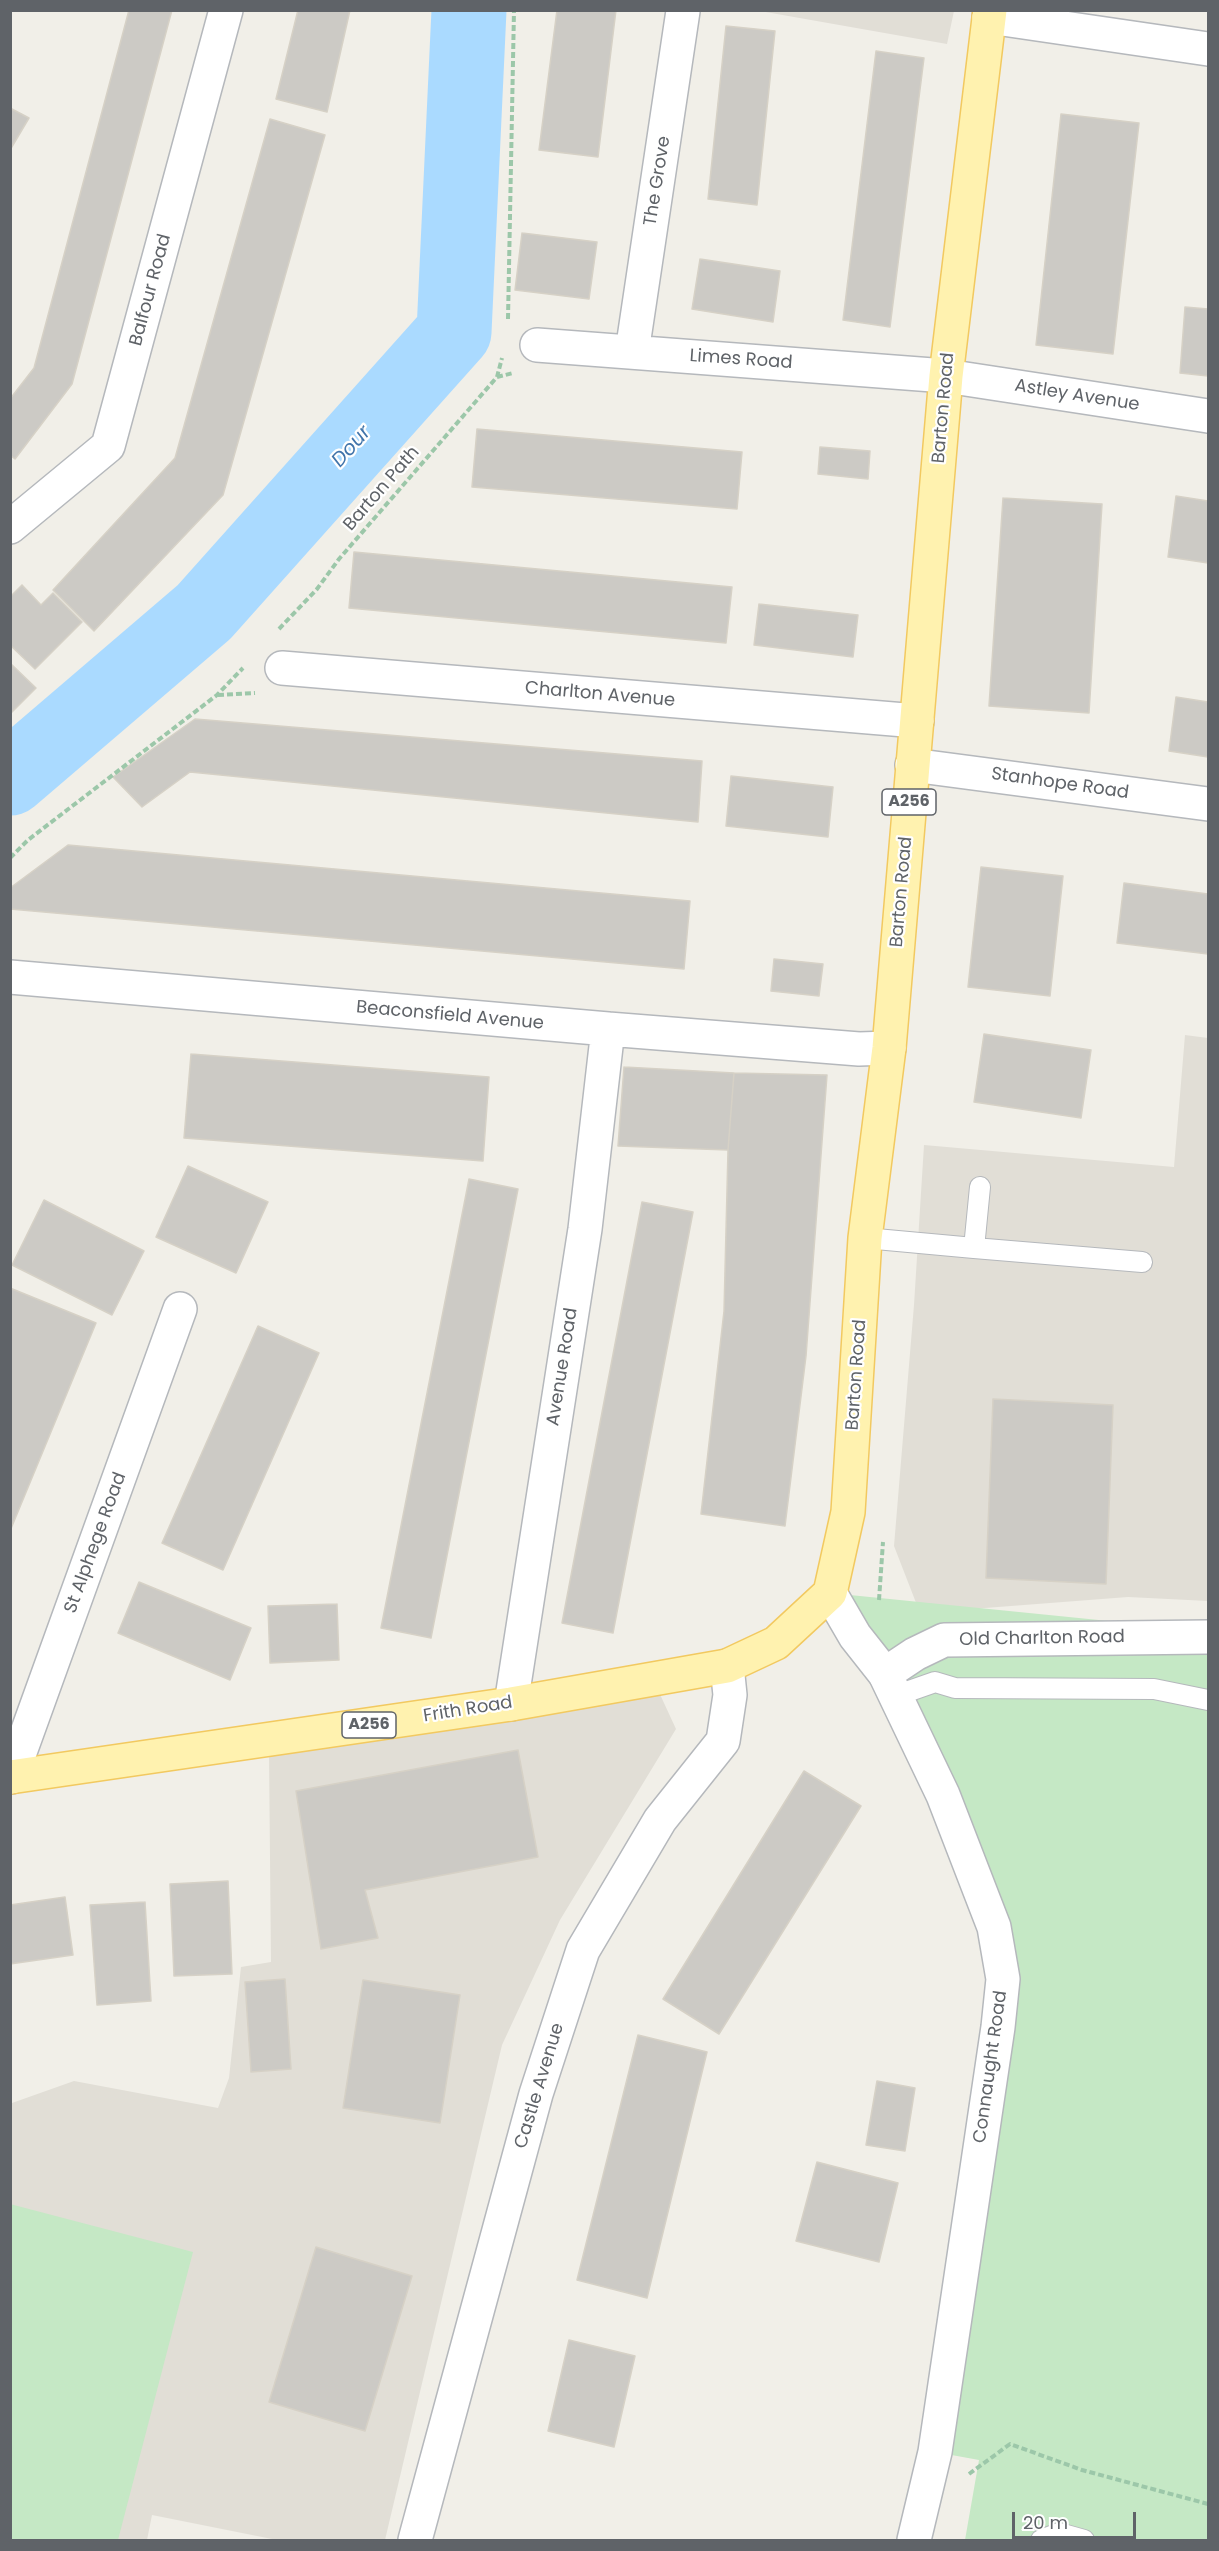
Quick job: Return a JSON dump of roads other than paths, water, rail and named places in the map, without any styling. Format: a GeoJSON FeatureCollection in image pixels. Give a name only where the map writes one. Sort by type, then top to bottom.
{"type":"FeatureCollection","features":[{"type":"Feature","properties":{"kind":"main road","name":"Barton Road"},"geometry":{"type":"LineString","coordinates":[[831,1593],[848,1512],[865,1238],[889,1048],[946,376],[990,14]]}},
{"type":"Feature","properties":{"kind":"main road","name":"Frith Road"},"geometry":{"type":"LineString","coordinates":[[11,1777],[511,1704],[726,1666],[776,1643],[831,1593]]}},
{"type":"Feature","properties":{"kind":"street","name":"Balfour Road"},"geometry":{"type":"LineString","coordinates":[[10,527],[108,446],[226,10]]}},
{"type":"Feature","properties":{"kind":"street","name":"The Grove"},"geometry":{"type":"LineString","coordinates":[[632,352],[684,11]]}},
{"type":"Feature","properties":{"kind":"street"},"geometry":{"type":"LineString","coordinates":[[990,14],[1209,49]]}},
{"type":"Feature","properties":{"kind":"street","name":"Limes Road"},"geometry":{"type":"LineString","coordinates":[[537,345],[946,376]]}},
{"type":"Feature","properties":{"kind":"street","name":"Astley Avenue"},"geometry":{"type":"LineString","coordinates":[[946,376],[1209,416]]}},
{"type":"Feature","properties":{"kind":"street","name":"Charlton Avenue"},"geometry":{"type":"LineString","coordinates":[[282,668],[917,721]]}},
{"type":"Feature","properties":{"kind":"street","name":"Stanhope Road"},"geometry":{"type":"LineString","coordinates":[[912,765],[1209,804]]}},
{"type":"Feature","properties":{"kind":"street","name":"Beaconsfield Avenue"},"geometry":{"type":"LineString","coordinates":[[10,977],[608,1029],[859,1049],[889,1048]]}},
{"type":"Feature","properties":{"kind":"street","name":"Avenue Road"},"geometry":{"type":"LineString","coordinates":[[511,1704],[585,1228],[608,1029]]}},
{"type":"Feature","properties":{"kind":"street","name":"St Alphege Road"},"geometry":{"type":"LineString","coordinates":[[11,1777],[180,1309]]}},
{"type":"Feature","properties":{"kind":"street","name":"Connaught Road"},"geometry":{"type":"LineString","coordinates":[[831,1593],[855,1636],[890,1685],[943,1795],[994,1927],[1003,1978],[998,2027],[935,2452],[914,2541]]}},
{"type":"Feature","properties":{"kind":"street","name":"Old Charlton Road"},"geometry":{"type":"LineString","coordinates":[[890,1685],[915,1654],[944,1640],[1209,1636]]}},
{"type":"Feature","properties":{"kind":"street","name":"Castle Avenue"},"geometry":{"type":"LineString","coordinates":[[415,2541],[536,2094],[583,1950],[660,1820],[723,1741],[729,1695],[726,1666]]}},
{"type":"Feature","properties":{"kind":"lane"},"geometry":{"type":"LineString","coordinates":[[974,1248],[980,1187]]}},
{"type":"Feature","properties":{"kind":"lane"},"geometry":{"type":"LineString","coordinates":[[865,1238],[1142,1262]]}},
{"type":"Feature","properties":{"kind":"lane"},"geometry":{"type":"LineString","coordinates":[[890,1685],[935,1682],[955,1688],[1155,1689],[1209,1700]]}},
{"type":"Feature","properties":{"kind":"lane"},"geometry":{"type":"LineString","coordinates":[[1041,2541],[1059,2533],[1084,2541]]}},
{"type":"Feature","properties":{"kind":"waterway","name":"Dour"},"geometry":{"type":"LineString","coordinates":[[10,778],[204,612],[454,332],[469,10]]}}]}
